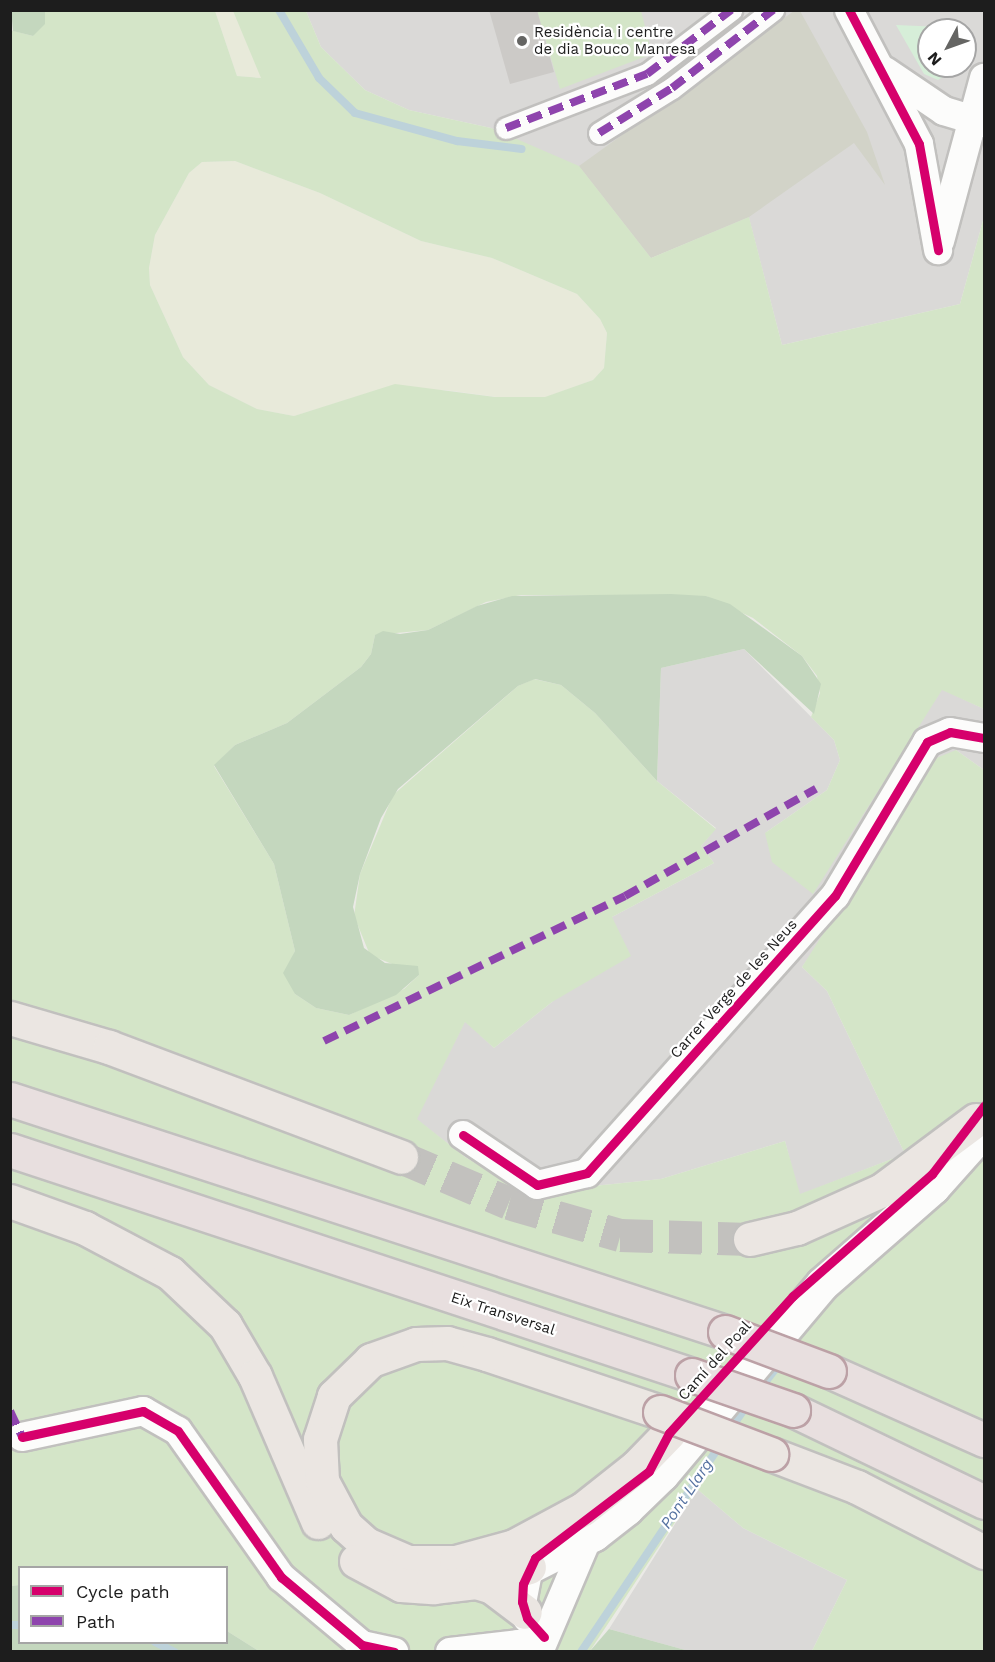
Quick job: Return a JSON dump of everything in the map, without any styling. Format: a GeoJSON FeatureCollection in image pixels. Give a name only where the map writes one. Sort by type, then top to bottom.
{"type":"FeatureCollection","features":[{"type":"Feature","properties":{"kind":"highway"},"geometry":{"type":"LineString","coordinates":[[10,1018],[109,1047],[401,1156]]}},
{"type":"Feature","properties":{"kind":"highway"},"geometry":{"type":"LineString","coordinates":[[10,1099],[725,1332],[829,1371],[984,1440]]}},
{"type":"Feature","properties":{"kind":"highway"},"geometry":{"type":"LineString","coordinates":[[750,1239],[797,1228],[882,1190],[981,1118]]}},
{"type":"Feature","properties":{"kind":"highway","name":"Eix Transversal"},"geometry":{"type":"LineString","coordinates":[[10,1150],[793,1410],[984,1502]]}},
{"type":"Feature","properties":{"kind":"highway"},"geometry":{"type":"LineString","coordinates":[[10,1201],[85,1228],[170,1273],[225,1325],[255,1376],[312,1515],[346,1554],[401,1585],[476,1582],[529,1567]]}},
{"type":"Feature","properties":{"kind":"highway"},"geometry":{"type":"LineString","coordinates":[[665,1423],[604,1494],[560,1522],[485,1556],[434,1564],[397,1558],[366,1544],[329,1502],[318,1460],[324,1418],[350,1376],[394,1349],[416,1344],[447,1343],[486,1354],[665,1423],[771,1454],[857,1487],[984,1552]]}},
{"type":"Feature","properties":{"kind":"highway"},"geometry":{"type":"LineString","coordinates":[[476,1582],[492,1587],[537,1637]]}},
{"type":"Feature","properties":{"kind":"street"},"geometry":{"type":"LineString","coordinates":[[506,128],[647,74],[731,10]]}},
{"type":"Feature","properties":{"kind":"street"},"geometry":{"type":"LineString","coordinates":[[599,133],[672,88],[774,10]]}},
{"type":"Feature","properties":{"kind":"street"},"geometry":{"type":"LineString","coordinates":[[849,10],[885,71],[919,144],[938,250],[979,122],[984,78]]}},
{"type":"Feature","properties":{"kind":"street"},"geometry":{"type":"LineString","coordinates":[[885,71],[944,111],[979,122]]}},
{"type":"Feature","properties":{"kind":"street","name":"Carrer Verge de les Neus"},"geometry":{"type":"LineString","coordinates":[[463,1135],[537,1185],[587,1173],[835,896],[927,742],[950,732],[978,741]]}},
{"type":"Feature","properties":{"kind":"street","name":"Camí del Poal"},"geometry":{"type":"LineString","coordinates":[[529,1567],[544,1548],[593,1518],[640,1479],[657,1461],[665,1423],[793,1296],[932,1174],[981,1118]]}},
{"type":"Feature","properties":{"kind":"street","name":"Camí del Poal"},"geometry":{"type":"LineString","coordinates":[[529,1567],[588,1537],[662,1474],[808,1299],[940,1181],[981,1118]]}},
{"type":"Feature","properties":{"kind":"street"},"geometry":{"type":"LineString","coordinates":[[22,1437],[143,1411],[178,1431],[281,1577],[362,1645],[394,1652]]}},
{"type":"Feature","properties":{"kind":"street","name":"Camí del Poal"},"geometry":{"type":"LineString","coordinates":[[537,1637],[588,1537]]}},
{"type":"Feature","properties":{"kind":"street"},"geometry":{"type":"LineString","coordinates":[[450,1652],[519,1644],[537,1637],[523,1584],[529,1567]]}},
{"type":"Feature","properties":{"kind":"shaded area"},"geometry":{"type":"Polygon","coordinates":[[[306,11],[984,11],[984,217],[960,304],[782,345],[749,218],[651,258],[491,128],[409,110],[365,90],[321,47],[306,11]]]}},
{"type":"Feature","properties":{"kind":"shaded area"},"geometry":{"type":"Polygon","coordinates":[[[794,11],[800,11],[867,132],[885,185],[854,143],[749,217],[651,258],[579,166],[794,11]]]}},
{"type":"Feature","properties":{"kind":"shaded area"},"geometry":{"type":"Polygon","coordinates":[[[744,649],[834,740],[840,760],[827,790],[765,833],[887,774],[942,689],[984,709],[984,770],[956,750],[802,967],[827,991],[905,1154],[799,1195],[785,1141],[661,1179],[526,1193],[465,1157],[416,1119],[465,1021],[494,1048],[552,1002],[612,917],[714,863],[701,846],[716,828],[657,781],[661,668],[744,649]]]}},
{"type":"Feature","properties":{"kind":"shaded area"},"geometry":{"type":"Polygon","coordinates":[[[697,1489],[743,1528],[847,1580],[812,1651],[689,1651],[609,1629],[697,1489]]]}},
{"type":"Feature","properties":{"kind":"green space"},"geometry":{"type":"Polygon","coordinates":[[[11,10],[45,11],[45,24],[33,36],[13,31],[11,10]]]}},
{"type":"Feature","properties":{"kind":"green space"},"geometry":{"type":"Polygon","coordinates":[[[45,11],[215,11],[237,76],[261,78],[233,11],[306,11],[321,47],[365,90],[409,110],[491,128],[579,166],[651,258],[749,217],[782,345],[960,304],[984,217],[984,709],[942,690],[813,894],[772,862],[765,833],[827,790],[840,760],[834,740],[811,717],[820,693],[817,676],[802,656],[753,618],[706,596],[521,595],[486,602],[428,630],[375,635],[371,654],[361,667],[287,723],[235,745],[214,766],[274,864],[295,951],[288,967],[295,994],[316,1008],[349,1015],[404,989],[419,975],[370,955],[354,916],[360,874],[393,795],[518,686],[534,679],[561,685],[595,713],[657,781],[716,829],[701,846],[714,863],[612,917],[631,956],[552,1002],[494,1048],[465,1022],[417,1119],[465,1157],[526,1193],[661,1179],[785,1141],[800,1194],[905,1154],[827,991],[802,967],[934,759],[956,750],[984,770],[984,1651],[812,1651],[847,1580],[743,1528],[697,1489],[590,1651],[259,1651],[228,1632],[228,1566],[18,1566],[18,1585],[11,1586],[10,30],[33,36],[45,11]],[[235,161],[202,162],[189,173],[155,235],[149,268],[150,285],[183,357],[209,385],[257,409],[294,416],[395,384],[495,397],[545,397],[593,380],[604,368],[607,333],[600,319],[577,294],[492,258],[421,241],[320,193],[235,161]]]}},
{"type":"Feature","properties":{"kind":"green space"},"geometry":{"type":"Polygon","coordinates":[[[215,11],[233,11],[262,78],[237,76],[215,11]]]}},
{"type":"Feature","properties":{"kind":"green space"},"geometry":{"type":"Polygon","coordinates":[[[537,11],[641,11],[652,54],[560,89],[537,11]]]}},
{"type":"Feature","properties":{"kind":"green space"},"geometry":{"type":"Polygon","coordinates":[[[896,25],[917,26],[917,62],[896,25]]]}},
{"type":"Feature","properties":{"kind":"green space"},"geometry":{"type":"Polygon","coordinates":[[[235,161],[320,193],[421,241],[492,258],[577,294],[600,319],[607,333],[604,368],[593,380],[546,397],[512,399],[445,390],[378,390],[294,416],[257,409],[209,385],[183,357],[150,285],[149,268],[155,235],[189,173],[202,162],[235,161]]]}},
{"type":"Feature","properties":{"kind":"green space"},"geometry":{"type":"Polygon","coordinates":[[[671,594],[706,596],[730,604],[802,656],[821,684],[814,714],[744,649],[661,668],[657,781],[595,713],[561,685],[535,679],[518,686],[398,789],[381,818],[360,874],[353,907],[364,948],[385,963],[418,966],[419,975],[396,995],[349,1015],[316,1008],[295,994],[283,973],[295,951],[274,864],[214,765],[235,745],[287,723],[361,667],[371,654],[375,635],[383,631],[400,634],[428,630],[477,606],[512,596],[671,594]]]}},
{"type":"Feature","properties":{"kind":"green space"},"geometry":{"type":"Polygon","coordinates":[[[18,1585],[18,1644],[228,1644],[228,1632],[259,1651],[11,1651],[11,1586],[18,1585]]]}},
{"type":"Feature","properties":{"kind":"green space"},"geometry":{"type":"Polygon","coordinates":[[[609,1629],[689,1651],[590,1651],[609,1629]]]}},
{"type":"Feature","properties":{"kind":"building","name":"Residència i centre de dia Bouco Manresa"},"geometry":{"type":"Polygon","coordinates":[[[489,10],[537,10],[554,72],[510,84],[489,10]]]}},
{"type":"Feature","properties":{"kind":"waterway"},"geometry":{"type":"LineString","coordinates":[[279,10],[319,78],[355,113],[457,141],[522,149]]}},
{"type":"Feature","properties":{"kind":"waterway","name":"Pont Llarg"},"geometry":{"type":"LineString","coordinates":[[759,1390],[781,1362]]}},
{"type":"Feature","properties":{"kind":"waterway","name":"Pont Llarg"},"geometry":{"type":"LineString","coordinates":[[729,1431],[748,1404]]}},
{"type":"Feature","properties":{"kind":"waterway","name":"Pont Llarg"},"geometry":{"type":"LineString","coordinates":[[581,1652],[721,1444]]}},
{"type":"Feature","properties":{"kind":"waterway"},"geometry":{"type":"LineString","coordinates":[[10,1625],[18,1625]]}},
{"type":"Feature","properties":{"kind":"waterway"},"geometry":{"type":"LineString","coordinates":[[159,1644],[175,1652]]}},
{"type":"Feature","properties":{"kind":"tunnel"},"geometry":{"type":"LineString","coordinates":[[401,1157],[509,1203],[620,1235],[750,1239]]}},
{"type":"Feature","properties":{"kind":"marked path"},"geometry":{"type":"LineString","coordinates":[[506,128],[647,74],[731,10]]}},
{"type":"Feature","properties":{"kind":"marked path"},"geometry":{"type":"LineString","coordinates":[[599,133],[672,88],[773,10]]}},
{"type":"Feature","properties":{"kind":"marked path"},"geometry":{"type":"LineString","coordinates":[[324,1041],[625,896],[816,789]]}},
{"type":"Feature","properties":{"kind":"marked path"},"geometry":{"type":"LineString","coordinates":[[10,1411],[22,1437]]}},
{"type":"Feature","properties":{"kind":"cycle path"},"geometry":{"type":"LineString","coordinates":[[849,10],[919,144],[938,250]]}},
{"type":"Feature","properties":{"kind":"cycle path"},"geometry":{"type":"LineString","coordinates":[[463,1135],[537,1185],[587,1173],[835,896],[927,742],[950,732],[984,738]]}},
{"type":"Feature","properties":{"kind":"cycle path"},"geometry":{"type":"LineString","coordinates":[[544,1637],[527,1618],[522,1602],[523,1584],[535,1558],[649,1471],[669,1433],[793,1296],[932,1174],[984,1106]]}},
{"type":"Feature","properties":{"kind":"cycle path"},"geometry":{"type":"LineString","coordinates":[[22,1437],[143,1411],[178,1431],[281,1577],[362,1645],[394,1652]]}},
{"type":"Feature","properties":{"kind":"place","name":"Residència i centre de dia Bouco Manresa"},"geometry":{"type":"Point","coordinates":[522,41]}}]}
